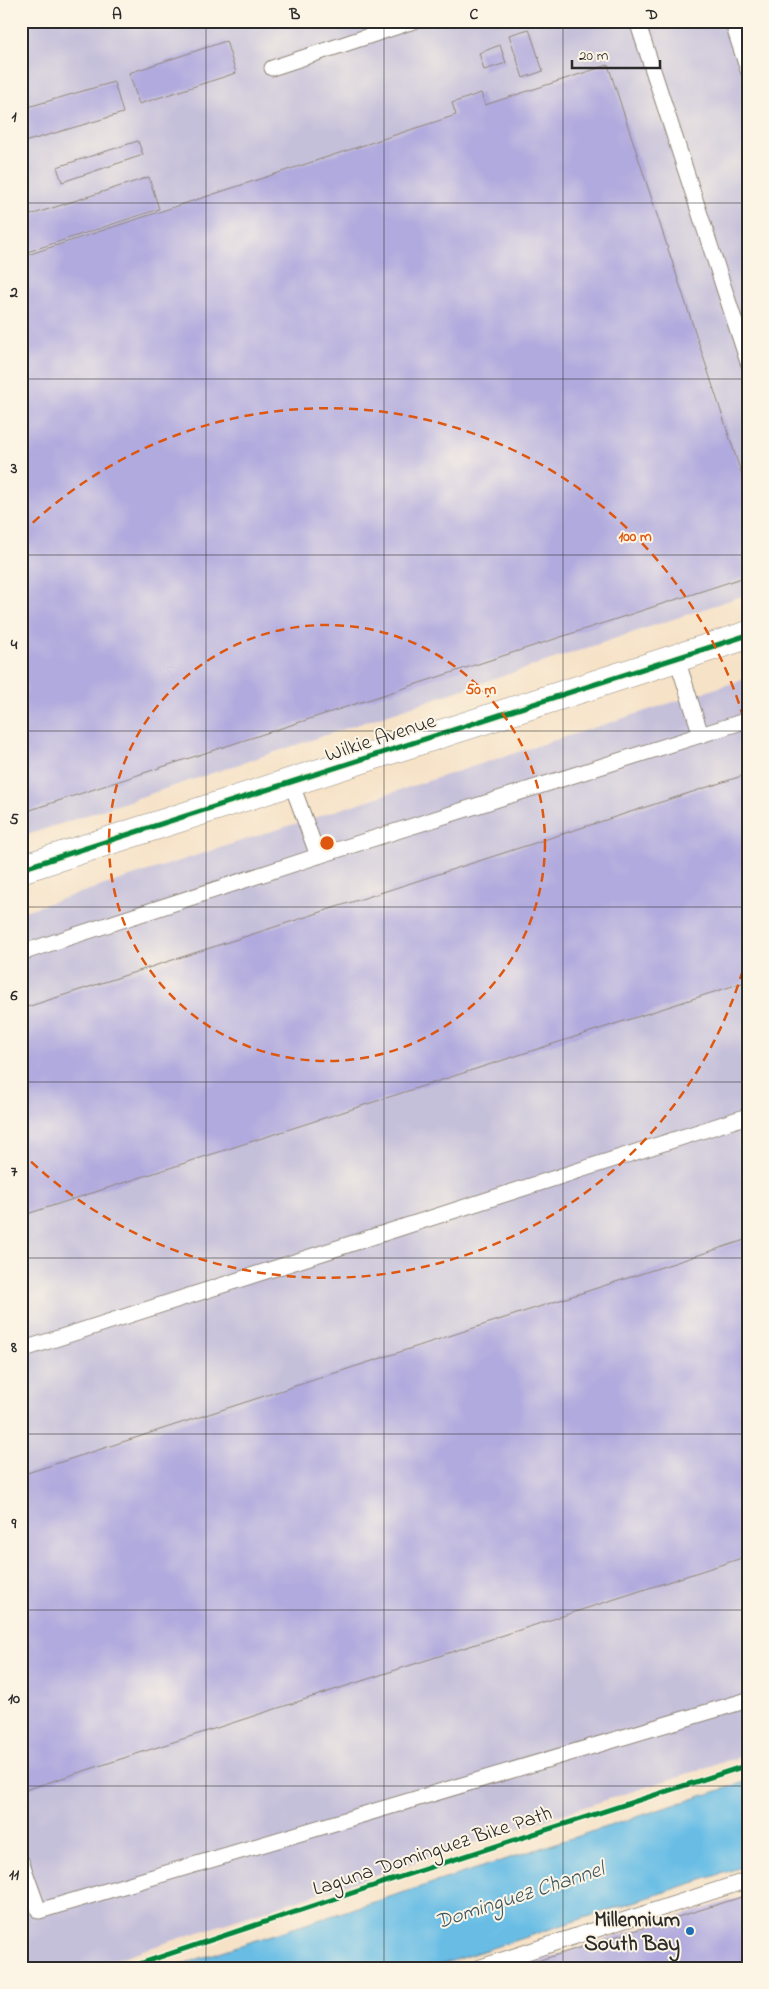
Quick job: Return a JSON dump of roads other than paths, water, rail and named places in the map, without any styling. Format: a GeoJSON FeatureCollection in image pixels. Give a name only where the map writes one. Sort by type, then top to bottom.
{"type":"FeatureCollection","features":[{"type":"Feature","properties":{"kind":"street","name":"Wilkie Avenue"},"geometry":{"type":"LineString","coordinates":[[21,869],[748,635]]}},
{"type":"Feature","properties":{"kind":"lane"},"geometry":{"type":"LineString","coordinates":[[272,68],[414,21]]}},
{"type":"Feature","properties":{"kind":"lane"},"geometry":{"type":"LineString","coordinates":[[637,21],[748,362]]}},
{"type":"Feature","properties":{"kind":"lane"},"geometry":{"type":"LineString","coordinates":[[732,21],[748,70]]}},
{"type":"Feature","properties":{"kind":"lane"},"geometry":{"type":"LineString","coordinates":[[677,659],[701,735]]}},
{"type":"Feature","properties":{"kind":"lane"},"geometry":{"type":"LineString","coordinates":[[21,953],[318,856],[748,720]]}},
{"type":"Feature","properties":{"kind":"lane"},"geometry":{"type":"LineString","coordinates":[[291,782],[318,856]]}},
{"type":"Feature","properties":{"kind":"lane"},"geometry":{"type":"LineString","coordinates":[[21,1350],[748,1116]]}},
{"type":"Feature","properties":{"kind":"lane"},"geometry":{"type":"LineString","coordinates":[[21,1861],[39,1911],[748,1700]]}},
{"type":"Feature","properties":{"kind":"lane"},"geometry":{"type":"LineString","coordinates":[[478,1968],[748,1880]]}},
{"type":"Feature","properties":{"kind":"water","name":"Dominguez Channel"},"geometry":{"type":"Polygon","coordinates":[[[748,1781],[748,1865],[430,1968],[170,1968],[748,1781]]]}},
{"type":"Feature","properties":{"kind":"place","name":"Millennium South Bay"},"geometry":{"type":"Point","coordinates":[690,1931]}}]}
